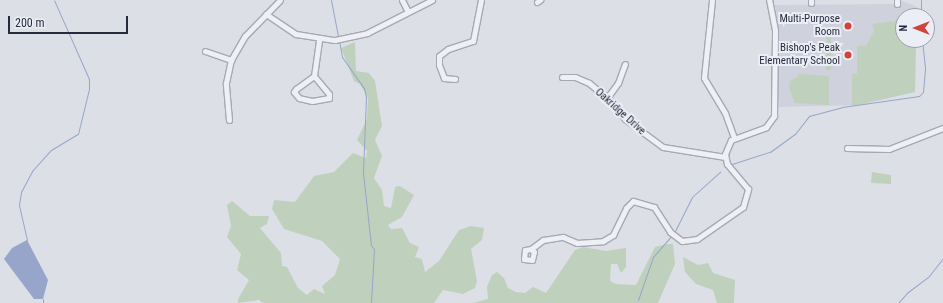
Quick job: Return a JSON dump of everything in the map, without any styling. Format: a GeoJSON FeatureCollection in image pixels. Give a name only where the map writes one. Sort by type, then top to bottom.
{"type":"FeatureCollection","features":[{"type":"Feature","properties":{"kind":"street"},"geometry":{"type":"LineString","coordinates":[[229,120],[226,83],[231,60],[239,44],[280,0]]}},
{"type":"Feature","properties":{"kind":"street"},"geometry":{"type":"LineString","coordinates":[[402,0],[408,12]]}},
{"type":"Feature","properties":{"kind":"street"},"geometry":{"type":"LineString","coordinates":[[266,14],[285,29],[319,40],[346,39],[362,35],[432,0]]}},
{"type":"Feature","properties":{"kind":"street"},"geometry":{"type":"LineString","coordinates":[[455,79],[444,78],[439,65],[439,56],[448,49],[473,41],[481,0]]}},
{"type":"Feature","properties":{"kind":"street"},"geometry":{"type":"LineString","coordinates":[[712,0],[704,78],[725,112],[734,138]]}},
{"type":"Feature","properties":{"kind":"street"},"geometry":{"type":"LineString","coordinates":[[531,249],[543,240],[563,237],[576,243],[604,241],[613,235],[626,208],[637,200],[654,207],[678,239],[697,239],[747,202],[747,186],[727,164],[725,157],[726,146],[734,138],[766,127],[774,116],[775,30],[769,0]]}},
{"type":"Feature","properties":{"kind":"street"},"geometry":{"type":"LineString","coordinates":[[314,76],[329,94],[329,98],[312,101],[299,98],[294,92],[296,89],[314,76],[319,40]]}},
{"type":"Feature","properties":{"kind":"street"},"geometry":{"type":"LineString","coordinates":[[205,50],[231,60]]}},
{"type":"Feature","properties":{"kind":"street"},"geometry":{"type":"LineString","coordinates":[[607,98],[618,83],[625,64]]}},
{"type":"Feature","properties":{"kind":"street","name":"Oakridge Drive"},"geometry":{"type":"LineString","coordinates":[[562,77],[580,78],[607,98],[625,119],[663,147],[725,157]]}},
{"type":"Feature","properties":{"kind":"street"},"geometry":{"type":"LineString","coordinates":[[847,148],[889,149],[943,128]]}},
{"type":"Feature","properties":{"kind":"shaded area","name":"Bishop's Peak Elementary School"},"geometry":{"type":"Polygon","coordinates":[[[900,0],[917,7],[895,8],[895,48],[916,48],[915,92],[859,105],[779,107],[779,31],[775,5],[897,4],[900,0]]]}},
{"type":"Feature","properties":{"kind":"green space"},"geometry":{"type":"Polygon","coordinates":[[[895,21],[895,48],[916,48],[915,92],[852,106],[852,74],[857,74],[857,46],[866,46],[874,31],[872,24],[895,21]]]}},
{"type":"Feature","properties":{"kind":"green space"},"geometry":{"type":"Polygon","coordinates":[[[827,35],[831,35],[831,70],[826,70],[827,35]]]}},
{"type":"Feature","properties":{"kind":"green space"},"geometry":{"type":"Polygon","coordinates":[[[355,42],[356,71],[369,73],[375,81],[382,126],[375,140],[382,156],[374,178],[382,190],[384,206],[391,208],[395,187],[400,186],[414,195],[402,217],[388,225],[391,229],[402,228],[410,243],[419,247],[415,257],[422,259],[425,272],[439,261],[459,230],[471,226],[484,228],[482,240],[471,249],[477,281],[475,288],[463,294],[443,290],[434,303],[263,303],[259,300],[238,303],[238,299],[249,280],[237,270],[241,254],[227,237],[231,226],[227,205],[232,201],[250,216],[269,216],[267,224],[260,228],[281,253],[282,266],[287,267],[298,288],[307,295],[314,289],[325,294],[322,286],[335,275],[340,259],[322,241],[284,229],[272,209],[274,200],[295,202],[314,176],[334,172],[353,153],[366,158],[367,151],[357,140],[367,119],[368,98],[360,84],[354,81],[341,48],[355,42]]]}},
{"type":"Feature","properties":{"kind":"green space"},"geometry":{"type":"Polygon","coordinates":[[[798,74],[829,76],[829,105],[795,103],[789,88],[790,81],[798,77],[798,74]]]}},
{"type":"Feature","properties":{"kind":"green space"},"geometry":{"type":"Polygon","coordinates":[[[872,172],[891,175],[891,184],[871,183],[872,172]]]}},
{"type":"Feature","properties":{"kind":"green space"},"geometry":{"type":"Polygon","coordinates":[[[673,244],[675,264],[658,303],[473,303],[488,299],[487,287],[492,275],[497,272],[504,278],[508,288],[516,292],[525,293],[533,287],[546,293],[575,250],[583,247],[606,251],[626,248],[626,267],[621,273],[617,264],[611,264],[610,281],[616,284],[636,285],[655,247],[673,244]]]}},
{"type":"Feature","properties":{"kind":"green space"},"geometry":{"type":"Polygon","coordinates":[[[683,257],[698,265],[708,263],[713,273],[735,280],[734,303],[717,303],[713,290],[696,284],[685,272],[683,257]]]}},
{"type":"Feature","properties":{"kind":"water"},"geometry":{"type":"Polygon","coordinates":[[[27,240],[48,280],[43,299],[34,299],[4,259],[12,248],[27,240]]]}},
{"type":"Feature","properties":{"kind":"waterway"},"geometry":{"type":"LineString","coordinates":[[27,240],[19,205],[21,192],[32,171],[51,150],[78,134],[89,89],[89,79],[54,0]]}},
{"type":"Feature","properties":{"kind":"waterway"},"geometry":{"type":"LineString","coordinates":[[331,0],[338,37]]}},
{"type":"Feature","properties":{"kind":"waterway"},"geometry":{"type":"LineString","coordinates":[[921,0],[921,8]]}},
{"type":"Feature","properties":{"kind":"waterway"},"geometry":{"type":"LineString","coordinates":[[339,40],[342,57],[364,88],[366,97],[363,173],[371,245],[374,249],[371,303]]}},
{"type":"Feature","properties":{"kind":"waterway"},"geometry":{"type":"LineString","coordinates":[[732,164],[770,152],[795,134],[809,116],[842,107],[919,96],[923,92],[925,68],[923,48]]}},
{"type":"Feature","properties":{"kind":"waterway"},"geometry":{"type":"LineString","coordinates":[[674,233],[692,197],[720,172]]}},
{"type":"Feature","properties":{"kind":"waterway"},"geometry":{"type":"LineString","coordinates":[[638,300],[653,257],[672,235]]}},
{"type":"Feature","properties":{"kind":"waterway"},"geometry":{"type":"LineString","coordinates":[[898,303],[908,292],[929,276],[943,258]]}},
{"type":"Feature","properties":{"kind":"place","name":"Multi-Purpose Room"},"geometry":{"type":"Point","coordinates":[848,26]}},
{"type":"Feature","properties":{"kind":"place","name":"Bishop's Peak Elementary School"},"geometry":{"type":"Point","coordinates":[848,55]}}]}
